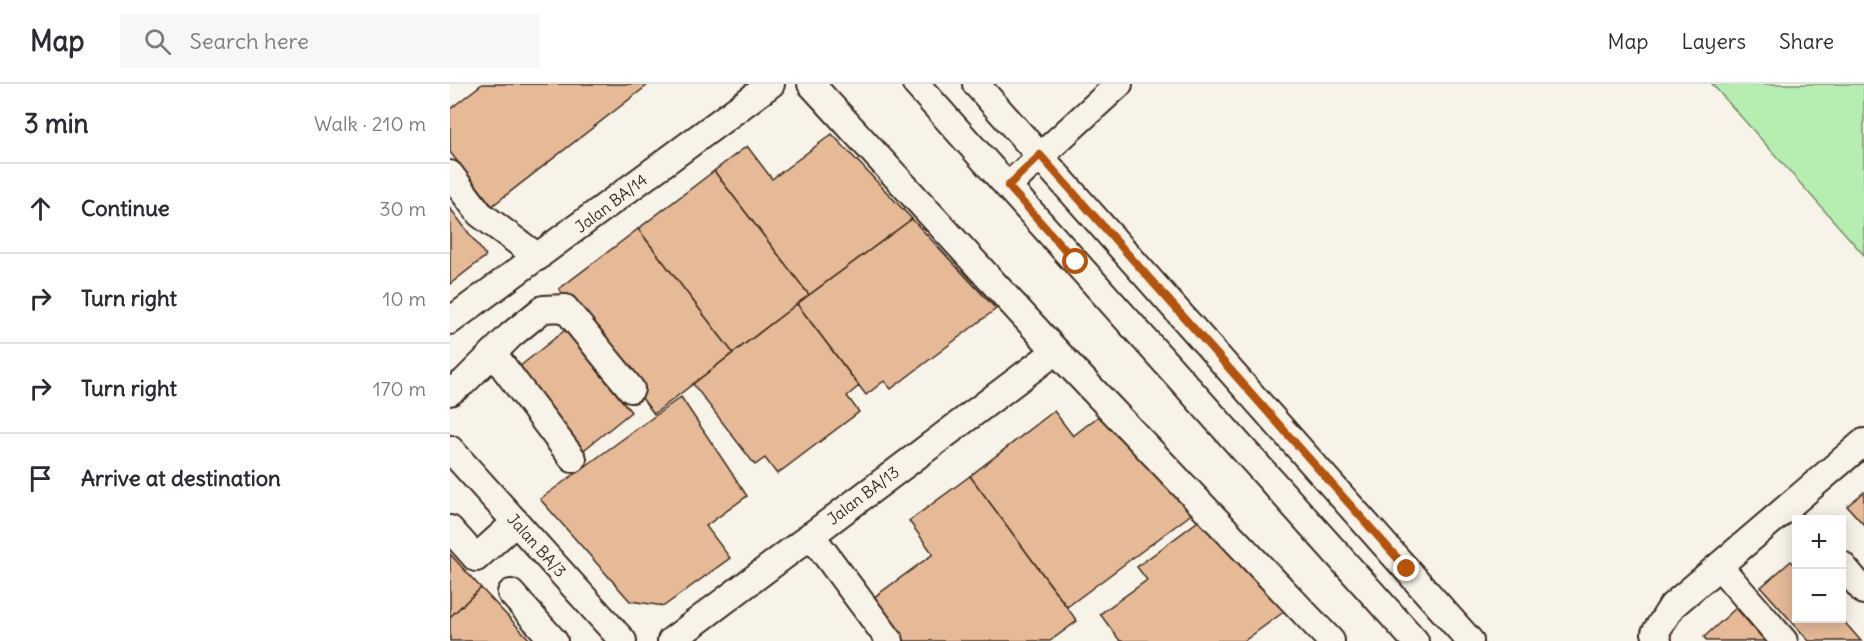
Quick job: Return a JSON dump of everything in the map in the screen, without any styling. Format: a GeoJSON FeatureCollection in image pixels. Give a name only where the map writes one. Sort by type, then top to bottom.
{"type":"FeatureCollection","features":[{"type":"Feature","properties":{"kind":"street","name":"Jalan BA/14"},"geometry":{"type":"LineString","coordinates":[[450,321],[771,84]]}},
{"type":"Feature","properties":{"kind":"street"},"geometry":{"type":"LineString","coordinates":[[811,84],[1056,351],[1331,641]]}},
{"type":"Feature","properties":{"kind":"street"},"geometry":{"type":"LineString","coordinates":[[916,84],[1415,641]]}},
{"type":"Feature","properties":{"kind":"street"},"geometry":{"type":"LineString","coordinates":[[976,84],[1470,641]]}},
{"type":"Feature","properties":{"kind":"street"},"geometry":{"type":"LineString","coordinates":[[1008,186],[1119,84]]}},
{"type":"Feature","properties":{"kind":"street"},"geometry":{"type":"LineString","coordinates":[[450,174],[480,214],[538,257]]}},
{"type":"Feature","properties":{"kind":"street"},"geometry":{"type":"LineString","coordinates":[[450,392],[464,382],[511,334],[543,309],[565,308],[631,389]]}},
{"type":"Feature","properties":{"kind":"street","name":"Jalan BA/13"},"geometry":{"type":"LineString","coordinates":[[671,641],[1056,351]]}},
{"type":"Feature","properties":{"kind":"street"},"geometry":{"type":"LineString","coordinates":[[493,353],[573,459]]}},
{"type":"Feature","properties":{"kind":"street"},"geometry":{"type":"LineString","coordinates":[[1658,641],[1656,633],[1672,606],[1719,566],[1796,512],[1864,442]]}},
{"type":"Feature","properties":{"kind":"street","name":"Jalan BA/3"},"geometry":{"type":"LineString","coordinates":[[450,449],[623,641]]}},
{"type":"Feature","properties":{"kind":"street"},"geometry":{"type":"LineString","coordinates":[[450,529],[476,558],[516,522]]}},
{"type":"Feature","properties":{"kind":"street"},"geometry":{"type":"LineString","coordinates":[[811,535],[890,641]]}},
{"type":"Feature","properties":{"kind":"street"},"geometry":{"type":"LineString","coordinates":[[1719,566],[1784,641]]}},
{"type":"Feature","properties":{"kind":"street"},"geometry":{"type":"LineString","coordinates":[[1845,569],[1864,591]]}},
{"type":"Feature","properties":{"kind":"street"},"geometry":{"type":"LineString","coordinates":[[511,592],[554,641]]}},
{"type":"Feature","properties":{"kind":"green space"},"geometry":{"type":"Polygon","coordinates":[[[1712,84],[1864,84],[1864,255],[1712,84]]]}},
{"type":"Feature","properties":{"kind":"building"},"geometry":{"type":"Polygon","coordinates":[[[482,84],[649,84],[492,206],[450,152],[450,109],[482,84]]]}},
{"type":"Feature","properties":{"kind":"building"},"geometry":{"type":"Polygon","coordinates":[[[832,134],[912,219],[809,295],[714,171],[747,146],[772,179],[832,134]]]}},
{"type":"Feature","properties":{"kind":"building"},"geometry":{"type":"Polygon","coordinates":[[[714,171],[809,295],[733,353],[638,229],[714,171]]]}},
{"type":"Feature","properties":{"kind":"building"},"geometry":{"type":"Polygon","coordinates":[[[450,208],[486,256],[450,284],[450,208]]]}},
{"type":"Feature","properties":{"kind":"building"},"geometry":{"type":"Polygon","coordinates":[[[912,219],[996,309],[891,389],[884,381],[866,395],[797,304],[912,219]]]}},
{"type":"Feature","properties":{"kind":"building"},"geometry":{"type":"Polygon","coordinates":[[[638,229],[733,353],[654,414],[559,289],[638,229]]]}},
{"type":"Feature","properties":{"kind":"building"},"geometry":{"type":"Polygon","coordinates":[[[797,304],[859,386],[847,396],[859,412],[777,474],[765,458],[755,465],[693,384],[797,304]]]}},
{"type":"Feature","properties":{"kind":"building"},"geometry":{"type":"Polygon","coordinates":[[[565,330],[631,412],[580,453],[514,371],[565,330]]]}},
{"type":"Feature","properties":{"kind":"building"},"geometry":{"type":"Polygon","coordinates":[[[681,397],[747,496],[706,526],[730,558],[664,606],[630,601],[540,499],[681,397]]]}},
{"type":"Feature","properties":{"kind":"building"},"geometry":{"type":"Polygon","coordinates":[[[1054,411],[1073,436],[1104,412],[1193,513],[1067,607],[970,476],[1054,411]]]}},
{"type":"Feature","properties":{"kind":"building"},"geometry":{"type":"Polygon","coordinates":[[[970,476],[1077,621],[1050,641],[905,641],[873,598],[933,554],[909,521],[970,476]]]}},
{"type":"Feature","properties":{"kind":"building"},"geometry":{"type":"Polygon","coordinates":[[[1864,492],[1864,525],[1847,506],[1864,492]]]}},
{"type":"Feature","properties":{"kind":"building"},"geometry":{"type":"Polygon","coordinates":[[[1201,519],[1285,611],[1244,641],[1120,641],[1100,614],[1147,580],[1137,567],[1201,519]]]}},
{"type":"Feature","properties":{"kind":"building"},"geometry":{"type":"Polygon","coordinates":[[[450,554],[481,588],[450,617],[450,554]]]}},
{"type":"Feature","properties":{"kind":"building"},"geometry":{"type":"Polygon","coordinates":[[[1791,561],[1792,622],[1761,587],[1791,561]]]}},
{"type":"Feature","properties":{"kind":"building"},"geometry":{"type":"Polygon","coordinates":[[[481,588],[531,641],[450,641],[450,617],[481,588]]]}},
{"type":"Feature","properties":{"kind":"building"},"geometry":{"type":"Polygon","coordinates":[[[1736,608],[1765,641],[1707,641],[1704,637],[1736,608]]]}},
{"type":"Feature","properties":{"kind":"building"},"geometry":{"type":"Polygon","coordinates":[[[1793,623],[1845,623],[1861,641],[1809,641],[1793,623]]]}},
{"type":"Feature","properties":{"kind":"route"},"geometry":{"type":"LineString","coordinates":[[1076,262],[1008,186],[1040,155],[1407,569]]}}]}
